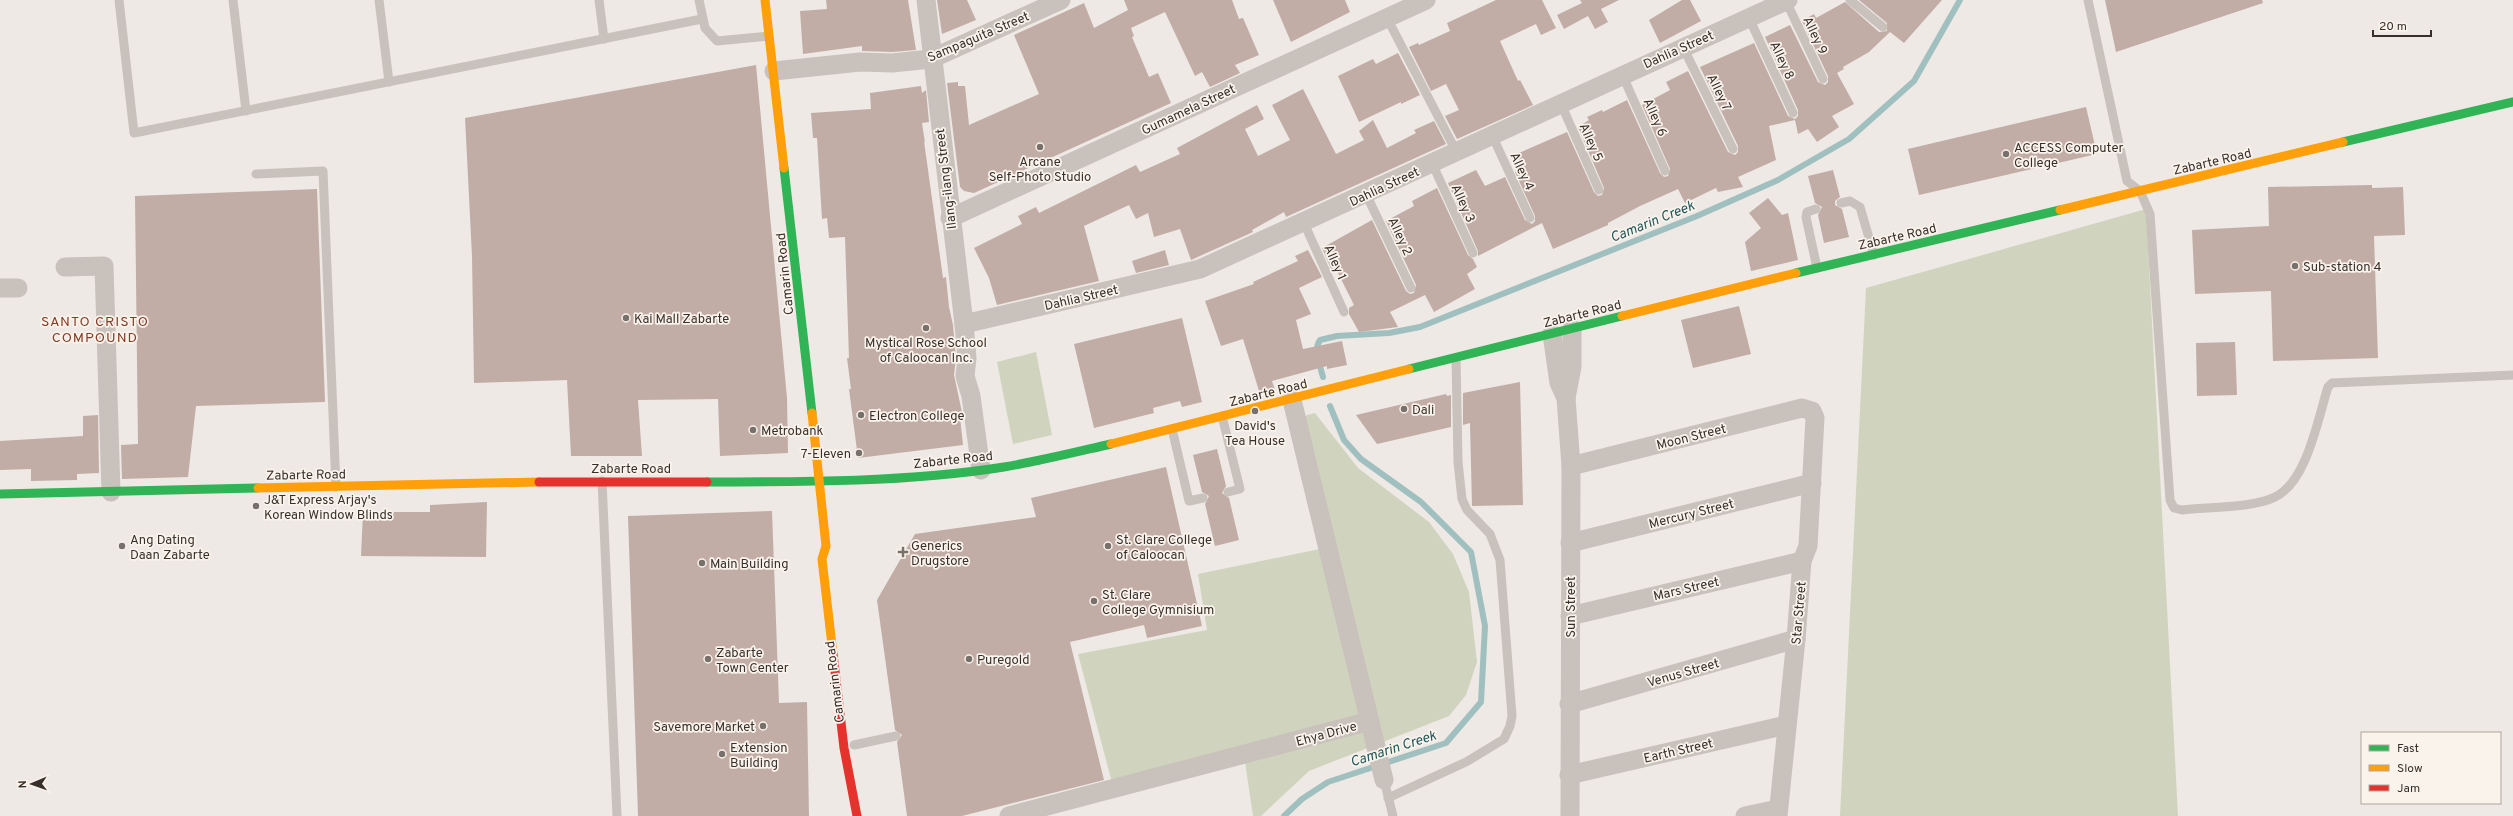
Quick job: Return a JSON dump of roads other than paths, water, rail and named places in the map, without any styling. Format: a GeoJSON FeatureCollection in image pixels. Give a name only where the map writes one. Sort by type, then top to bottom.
{"type":"FeatureCollection","features":[{"type":"Feature","properties":{"kind":"main road","name":"Camarin Road"},"geometry":{"type":"LineString","coordinates":[[765,0],[820,480],[826,546],[822,559],[844,748],[857,816]]}},
{"type":"Feature","properties":{"kind":"main road","name":"Zabarte Road"},"geometry":{"type":"LineString","coordinates":[[0,494],[602,481],[820,480],[929,475],[981,470],[1065,455],[1292,400],[1817,268],[2513,102]]}},
{"type":"Feature","properties":{"kind":"main road","name":"Camarin Road"},"geometry":{"type":"LineString","coordinates":[[826,546],[832,557]]}},
{"type":"Feature","properties":{"kind":"street","name":"Ilang-ilang Street"},"geometry":{"type":"LineString","coordinates":[[926,0],[931,59],[964,324],[967,358],[965,376],[971,396],[981,470]]}},
{"type":"Feature","properties":{"kind":"street","name":"Sampaguita Street"},"geometry":{"type":"LineString","coordinates":[[775,77],[861,73],[892,63],[931,59],[1061,0]]}},
{"type":"Feature","properties":{"kind":"street","name":"Gumamela Street"},"geometry":{"type":"LineString","coordinates":[[950,218],[1426,0]]}},
{"type":"Feature","properties":{"kind":"street","name":"Dahlia Street"},"geometry":{"type":"LineString","coordinates":[[964,324],[1200,269],[1561,104],[1622,74],[1787,0]]}},
{"type":"Feature","properties":{"kind":"street"},"geometry":{"type":"LineString","coordinates":[[65,267],[104,266],[111,492]]}},
{"type":"Feature","properties":{"kind":"street","name":"Sun Street"},"geometry":{"type":"LineString","coordinates":[[1570,816],[1569,704],[1571,466],[1566,398],[1572,367],[1572,329]]}},
{"type":"Feature","properties":{"kind":"street","name":"Sun Street"},"geometry":{"type":"LineString","coordinates":[[1552,334],[1559,383],[1566,398]]}},
{"type":"Feature","properties":{"kind":"street","name":"Ehya Drive"},"geometry":{"type":"LineString","coordinates":[[1009,816],[1370,722],[1292,400]]}},
{"type":"Feature","properties":{"kind":"street","name":"Moon Street"},"geometry":{"type":"LineString","coordinates":[[1571,466],[1802,408],[1812,411]]}},
{"type":"Feature","properties":{"kind":"street","name":"Star Street"},"geometry":{"type":"LineString","coordinates":[[1778,813],[1796,639],[1802,561],[1808,546],[1815,418],[1812,411]]}},
{"type":"Feature","properties":{"kind":"street","name":"Mercury Street"},"geometry":{"type":"LineString","coordinates":[[1570,544],[1812,483]]}},
{"type":"Feature","properties":{"kind":"street","name":"Mars Street"},"geometry":{"type":"LineString","coordinates":[[1570,616],[1802,561]]}},
{"type":"Feature","properties":{"kind":"street","name":"Venus Street"},"geometry":{"type":"LineString","coordinates":[[1569,704],[1796,639]]}},
{"type":"Feature","properties":{"kind":"street"},"geometry":{"type":"LineString","coordinates":[[1370,722],[1386,789]]}},
{"type":"Feature","properties":{"kind":"street","name":"Earth Street"},"geometry":{"type":"LineString","coordinates":[[1569,775],[1786,725]]}},
{"type":"Feature","properties":{"kind":"street"},"geometry":{"type":"LineString","coordinates":[[1745,816],[1778,813]]}},
{"type":"Feature","properties":{"kind":"lane"},"geometry":{"type":"LineString","coordinates":[[119,0],[134,133],[702,19]]}},
{"type":"Feature","properties":{"kind":"lane"},"geometry":{"type":"LineString","coordinates":[[233,0],[246,111]]}},
{"type":"Feature","properties":{"kind":"lane"},"geometry":{"type":"LineString","coordinates":[[380,0],[389,82]]}},
{"type":"Feature","properties":{"kind":"lane"},"geometry":{"type":"LineString","coordinates":[[599,0],[604,39]]}},
{"type":"Feature","properties":{"kind":"lane"},"geometry":{"type":"LineString","coordinates":[[699,0],[702,19],[709,35],[716,41],[769,36]]}},
{"type":"Feature","properties":{"kind":"lane","name":"Alley 9"},"geometry":{"type":"LineString","coordinates":[[1787,0],[1823,79]]}},
{"type":"Feature","properties":{"kind":"lane"},"geometry":{"type":"LineString","coordinates":[[1850,0],[1883,27]]}},
{"type":"Feature","properties":{"kind":"lane"},"geometry":{"type":"LineString","coordinates":[[2088,0],[2127,181],[2140,191],[2150,214],[2170,500],[2174,508],[2182,510],[2262,502],[2281,493],[2291,485],[2301,470],[2328,387],[2332,383],[2513,375]]}},
{"type":"Feature","properties":{"kind":"lane"},"geometry":{"type":"LineString","coordinates":[[1387,18],[1456,151]]}},
{"type":"Feature","properties":{"kind":"lane","name":"Alley 8"},"geometry":{"type":"LineString","coordinates":[[1749,18],[1793,113]]}},
{"type":"Feature","properties":{"kind":"lane","name":"Alley 7"},"geometry":{"type":"LineString","coordinates":[[1683,47],[1733,149]]}},
{"type":"Feature","properties":{"kind":"lane","name":"Alley 6"},"geometry":{"type":"LineString","coordinates":[[1622,74],[1665,171]]}},
{"type":"Feature","properties":{"kind":"lane","name":"Alley 5"},"geometry":{"type":"LineString","coordinates":[[1561,104],[1599,190]]}},
{"type":"Feature","properties":{"kind":"lane","name":"Alley 4"},"geometry":{"type":"LineString","coordinates":[[1492,135],[1530,218]]}},
{"type":"Feature","properties":{"kind":"lane","name":"Alley 3"},"geometry":{"type":"LineString","coordinates":[[1432,163],[1473,253]]}},
{"type":"Feature","properties":{"kind":"lane"},"geometry":{"type":"LineString","coordinates":[[256,174],[323,171],[336,486]]}},
{"type":"Feature","properties":{"kind":"lane","name":"Alley 2"},"geometry":{"type":"LineString","coordinates":[[1366,194],[1411,288]]}},
{"type":"Feature","properties":{"kind":"lane"},"geometry":{"type":"LineString","coordinates":[[1841,204],[1850,201],[1860,207],[1874,255]]}},
{"type":"Feature","properties":{"kind":"lane"},"geometry":{"type":"LineString","coordinates":[[1816,209],[1807,212],[1806,217],[1817,268]]}},
{"type":"Feature","properties":{"kind":"lane","name":"Alley 1"},"geometry":{"type":"LineString","coordinates":[[1304,222],[1344,312]]}},
{"type":"Feature","properties":{"kind":"lane"},"geometry":{"type":"LineString","coordinates":[[1393,816],[1386,789],[1466,762],[1504,739],[1510,726],[1512,716],[1500,560],[1490,534],[1467,510],[1462,499],[1458,462],[1456,358]]}},
{"type":"Feature","properties":{"kind":"lane"},"geometry":{"type":"LineString","coordinates":[[1222,416],[1240,489],[1228,492]]}},
{"type":"Feature","properties":{"kind":"lane"},"geometry":{"type":"LineString","coordinates":[[1172,429],[1189,501],[1203,498]]}},
{"type":"Feature","properties":{"kind":"lane"},"geometry":{"type":"LineString","coordinates":[[602,481],[617,816]]}},
{"type":"Feature","properties":{"kind":"lane"},"geometry":{"type":"LineString","coordinates":[[854,745],[896,736]]}},
{"type":"Feature","properties":{"kind":"waterway","name":"Camarin Creek"},"geometry":{"type":"LineString","coordinates":[[1323,377],[1317,353],[1320,340],[1337,336],[1389,333],[1420,327],[1697,216],[1778,180],[1849,139],[1914,81],[1960,0]]}},
{"type":"Feature","properties":{"kind":"waterway","name":"Camarin Creek"},"geometry":{"type":"LineString","coordinates":[[1284,816],[1302,799],[1328,782],[1446,743],[1481,702],[1485,626],[1471,552],[1421,502],[1361,459],[1344,440],[1330,406]]}},
{"type":"Feature","properties":{"kind":"place","name":"Arcane Self-Photo Studio"},"geometry":{"type":"Point","coordinates":[1040,147]}},
{"type":"Feature","properties":{"kind":"place","name":"ACCESS Computer College"},"geometry":{"type":"Point","coordinates":[2006,154]}},
{"type":"Feature","properties":{"kind":"place","name":"Sub-station 4"},"geometry":{"type":"Point","coordinates":[2295,266]}},
{"type":"Feature","properties":{"kind":"place","name":"Kai Mall Zabarte"},"geometry":{"type":"Point","coordinates":[626,318]}},
{"type":"Feature","properties":{"kind":"place","name":"Mystical Rose School of Caloocan Inc."},"geometry":{"type":"Point","coordinates":[926,328]}},
{"type":"Feature","properties":{"kind":"place","name":"Dali"},"geometry":{"type":"Point","coordinates":[1404,409]}},
{"type":"Feature","properties":{"kind":"place","name":"David's Tea House"},"geometry":{"type":"Point","coordinates":[1255,411]}},
{"type":"Feature","properties":{"kind":"place","name":"Electron College"},"geometry":{"type":"Point","coordinates":[861,415]}},
{"type":"Feature","properties":{"kind":"place","name":"Metrobank"},"geometry":{"type":"Point","coordinates":[753,430]}},
{"type":"Feature","properties":{"kind":"place","name":"7-Eleven"},"geometry":{"type":"Point","coordinates":[859,453]}},
{"type":"Feature","properties":{"kind":"place","name":"J&T Express Arjay's Korean Window Blinds"},"geometry":{"type":"Point","coordinates":[256,506]}},
{"type":"Feature","properties":{"kind":"place","name":"Ang Dating Daan Zabarte"},"geometry":{"type":"Point","coordinates":[122,546]}},
{"type":"Feature","properties":{"kind":"place","name":"St. Clare College of Caloocan"},"geometry":{"type":"Point","coordinates":[1108,546]}},
{"type":"Feature","properties":{"kind":"place","name":"Generics Drugstore"},"geometry":{"type":"Point","coordinates":[903,552]}},
{"type":"Feature","properties":{"kind":"place","name":"Main Building"},"geometry":{"type":"Point","coordinates":[702,563]}},
{"type":"Feature","properties":{"kind":"place","name":"St. Clare College Gymnisium"},"geometry":{"type":"Point","coordinates":[1094,601]}},
{"type":"Feature","properties":{"kind":"place","name":"Zabarte Town Center"},"geometry":{"type":"Point","coordinates":[708,659]}},
{"type":"Feature","properties":{"kind":"place","name":"Puregold"},"geometry":{"type":"Point","coordinates":[969,659]}},
{"type":"Feature","properties":{"kind":"place","name":"Savemore Market"},"geometry":{"type":"Point","coordinates":[763,726]}},
{"type":"Feature","properties":{"kind":"place","name":"Extension Building"},"geometry":{"type":"Point","coordinates":[722,754]}},
{"type":"Feature","properties":{"kind":"district","name":"SANTO CRISTO COMPOUND"},"geometry":{"type":"Point","coordinates":[95,330]}}]}
